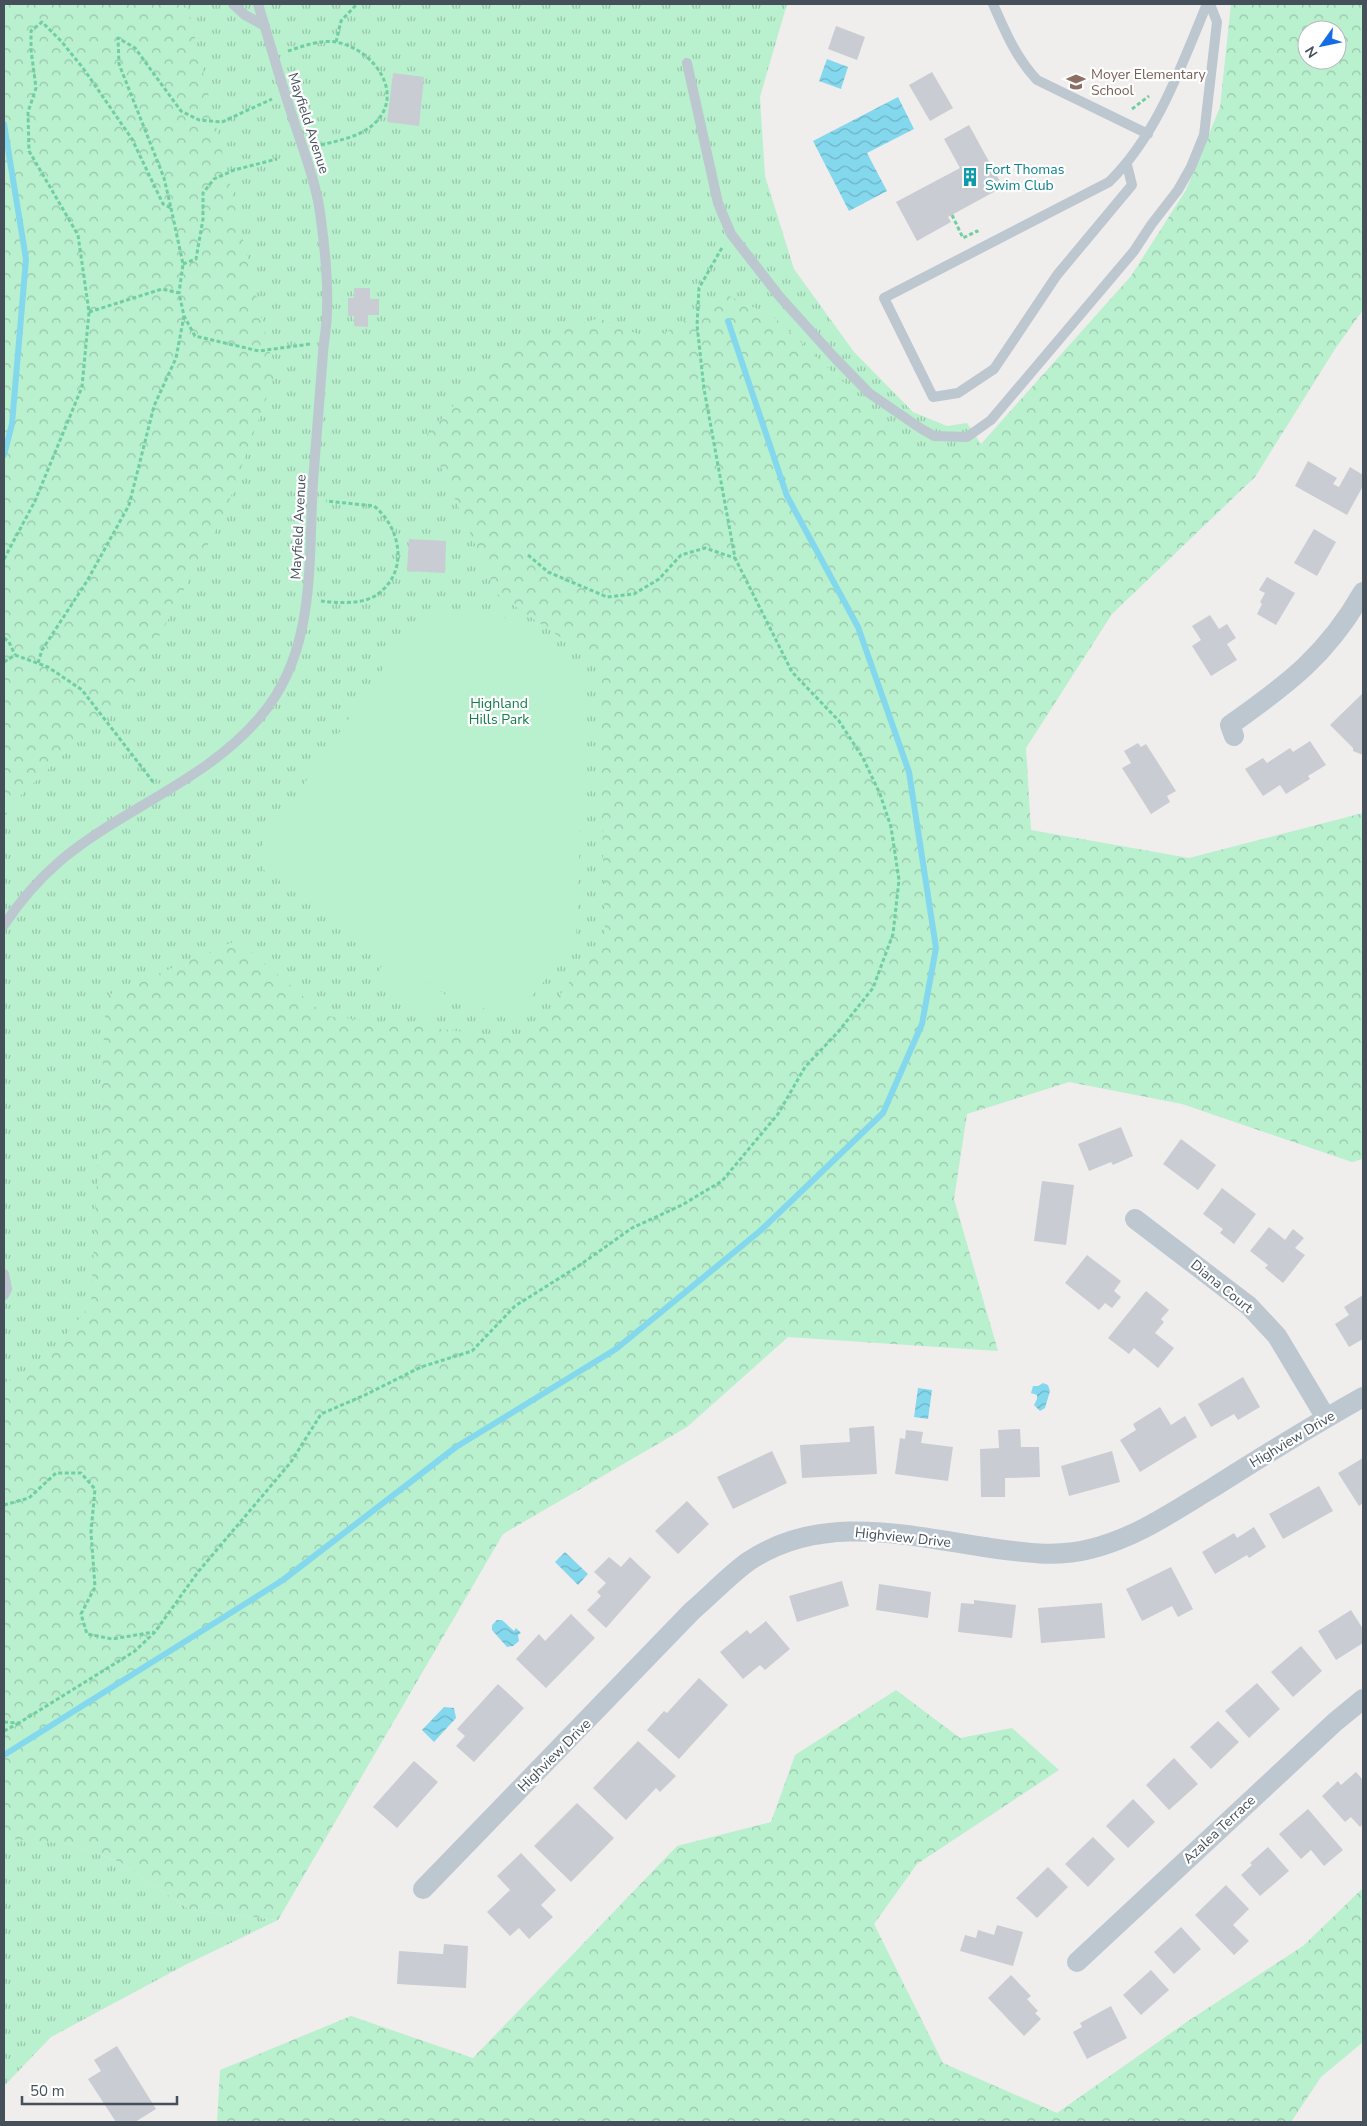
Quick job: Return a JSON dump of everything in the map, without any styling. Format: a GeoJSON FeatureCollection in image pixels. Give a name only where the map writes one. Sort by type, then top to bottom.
{"type":"FeatureCollection","features":[{"type":"Feature","properties":{"kind":"street"},"geometry":{"type":"LineString","coordinates":[[1234,736],[1230,725],[1268,698],[1318,656],[1335,636],[1363,592]]}},
{"type":"Feature","properties":{"kind":"street","name":"Diana Court"},"geometry":{"type":"LineString","coordinates":[[1135,1219],[1250,1306],[1277,1336],[1326,1418]]}},
{"type":"Feature","properties":{"kind":"street","name":"Highview Drive"},"geometry":{"type":"LineString","coordinates":[[423,1889],[692,1611],[735,1572],[763,1553],[799,1537],[817,1533],[869,1530],[1020,1552],[1070,1554],[1127,1538],[1144,1530],[1363,1397]]}},
{"type":"Feature","properties":{"kind":"street","name":"Azalea Terrace"},"geometry":{"type":"LineString","coordinates":[[1077,1962],[1335,1722],[1363,1699]]}},
{"type":"Feature","properties":{"kind":"lane"},"geometry":{"type":"LineString","coordinates":[[233,4],[245,15],[265,26]]}},
{"type":"Feature","properties":{"kind":"lane","name":"Mayfield Avenue"},"geometry":{"type":"LineString","coordinates":[[4,925],[30,889],[61,860],[85,842],[162,794],[218,756],[260,717],[278,692],[292,663],[308,601],[312,500],[328,310],[321,218],[313,181],[258,4]]}},
{"type":"Feature","properties":{"kind":"lane"},"geometry":{"type":"LineString","coordinates":[[993,4],[1015,51],[1025,68],[1037,80],[1148,134]]}},
{"type":"Feature","properties":{"kind":"lane"},"geometry":{"type":"LineString","coordinates":[[1127,165],[1132,185],[1057,275],[994,369],[958,393],[933,397],[884,298],[1109,182],[1127,165],[1148,134],[1167,98],[1208,4]]}},
{"type":"Feature","properties":{"kind":"lane"},"geometry":{"type":"LineString","coordinates":[[687,63],[718,203],[731,234],[786,303],[869,393],[934,436],[967,437],[992,420],[1134,251],[1178,190],[1191,167],[1204,135],[1216,22],[1208,4]]}},
{"type":"Feature","properties":{"kind":"lane"},"geometry":{"type":"LineString","coordinates":[[4,1274],[7,1288],[4,1294]]}},
{"type":"Feature","properties":{"kind":"path"},"geometry":{"type":"LineString","coordinates":[[336,42],[341,20],[358,4]]}},
{"type":"Feature","properties":{"kind":"path"},"geometry":{"type":"LineString","coordinates":[[4,559],[35,501],[82,387],[89,312],[78,235],[29,151],[28,112],[36,88],[31,50],[31,31],[42,22],[61,41],[132,139],[163,204],[171,208]]}},
{"type":"Feature","properties":{"kind":"path"},"geometry":{"type":"LineString","coordinates":[[285,94],[222,122],[199,120],[181,112],[135,48],[118,38],[119,64],[164,178],[183,264],[179,293],[184,316],[195,336],[259,351],[324,342]]}},
{"type":"Feature","properties":{"kind":"path"},"geometry":{"type":"LineString","coordinates":[[273,56],[324,41],[336,42],[354,47],[371,60],[382,73],[387,85],[386,108],[374,124],[360,133],[314,147]]}},
{"type":"Feature","properties":{"kind":"path"},"geometry":{"type":"LineString","coordinates":[[1125,109],[1134,109],[1148,97],[1152,88]]}},
{"type":"Feature","properties":{"kind":"path"},"geometry":{"type":"LineString","coordinates":[[183,264],[196,259],[203,219],[203,193],[214,179],[234,170],[277,159]]}},
{"type":"Feature","properties":{"kind":"path"},"geometry":{"type":"LineString","coordinates":[[952,215],[963,238],[976,231],[979,235],[962,244]]}},
{"type":"Feature","properties":{"kind":"path"},"geometry":{"type":"LineString","coordinates":[[4,1731],[135,1651],[155,1632],[198,1572],[291,1462],[321,1414],[365,1395],[421,1367],[472,1351],[515,1306],[577,1267],[632,1228],[682,1205],[722,1181],[778,1114],[805,1067],[838,1032],[873,988],[893,934],[898,880],[894,836],[880,794],[863,758],[839,721],[792,672],[735,558],[704,389],[697,325],[699,288],[731,234]]}},
{"type":"Feature","properties":{"kind":"path"},"geometry":{"type":"LineString","coordinates":[[89,312],[162,289],[179,293]]}},
{"type":"Feature","properties":{"kind":"path"},"geometry":{"type":"LineString","coordinates":[[38,663],[42,650],[88,582],[129,505],[154,406],[176,358],[184,316]]}},
{"type":"Feature","properties":{"kind":"path"},"geometry":{"type":"LineString","coordinates":[[308,601],[357,602],[378,594],[395,570],[399,550],[389,523],[374,506],[312,500]]}},
{"type":"Feature","properties":{"kind":"path"},"geometry":{"type":"LineString","coordinates":[[528,555],[548,572],[607,597],[634,594],[659,579],[681,555],[705,548],[735,558]]}},
{"type":"Feature","properties":{"kind":"path"},"geometry":{"type":"LineString","coordinates":[[4,638],[9,642],[15,655],[48,667],[82,690],[162,794]]}},
{"type":"Feature","properties":{"kind":"path"},"geometry":{"type":"LineString","coordinates":[[4,662],[15,655]]}},
{"type":"Feature","properties":{"kind":"path"},"geometry":{"type":"LineString","coordinates":[[4,1504],[29,1498],[56,1473],[81,1473],[94,1490],[91,1532],[95,1587],[81,1614],[87,1634],[112,1639],[155,1632]]}},
{"type":"Feature","properties":{"kind":"path"},"geometry":{"type":"LineString","coordinates":[[4,1722],[19,1723]]}},
{"type":"Feature","properties":{"kind":"green space","name":"Highland Hills Park"},"geometry":{"type":"Polygon","coordinates":[[[4,4],[787,4],[760,97],[765,176],[794,269],[854,352],[913,412],[947,426],[967,423],[981,444],[12,1838],[72,1844],[120,1862],[190,1910],[278,1920],[185,1965],[51,2037],[4,2086],[4,4]]]}},
{"type":"Feature","properties":{"kind":"green space"},"geometry":{"type":"Polygon","coordinates":[[[4,4],[187,4],[275,374],[225,513],[130,691],[17,799],[4,818],[4,4]]]}},
{"type":"Feature","properties":{"kind":"green space"},"geometry":{"type":"Polygon","coordinates":[[[1231,4],[1363,4],[1363,310],[1335,349],[1255,477],[1112,614],[1026,748],[1031,830],[1189,858],[1363,813],[1363,1159],[1352,1162],[1182,1104],[1069,1082],[967,1114],[954,1199],[998,1351],[788,1337],[687,1427],[503,1534],[278,1920],[190,1910],[120,1862],[72,1844],[12,1839],[4,1847],[4,1383],[47,1358],[91,1304],[106,996],[238,940],[326,1016],[528,1039],[605,933],[598,663],[497,594],[427,435],[505,348],[599,318],[652,340],[729,296],[774,317],[917,451],[962,453],[981,444],[1131,276],[1186,190],[1220,107],[1231,4]]]}},
{"type":"Feature","properties":{"kind":"green space"},"geometry":{"type":"Polygon","coordinates":[[[493,610],[586,672],[576,943],[511,1021],[428,982],[447,996],[429,1023],[371,982],[389,956],[263,869],[260,848],[413,625],[451,611],[493,610]]]}},
{"type":"Feature","properties":{"kind":"green space"},"geometry":{"type":"Polygon","coordinates":[[[896,1690],[960,1738],[1012,1728],[1059,1770],[917,1864],[874,1924],[943,2063],[1057,2113],[1188,2021],[1303,1946],[1363,1888],[1363,2042],[1321,2077],[1291,2122],[217,2122],[220,2070],[351,2016],[473,2058],[677,1846],[771,1822],[795,1755],[896,1690]]]}},
{"type":"Feature","properties":{"kind":"water"},"geometry":{"type":"Polygon","coordinates":[[[827,59],[848,67],[841,89],[819,81],[827,59]]]}},
{"type":"Feature","properties":{"kind":"water"},"geometry":{"type":"Polygon","coordinates":[[[898,97],[914,129],[867,153],[887,191],[849,211],[813,141],[898,97]]]}},
{"type":"Feature","properties":{"kind":"water"},"geometry":{"type":"Polygon","coordinates":[[[1043,1383],[1048,1385],[1050,1391],[1045,1408],[1040,1411],[1034,1405],[1037,1395],[1031,1393],[1033,1386],[1043,1383]]]}},
{"type":"Feature","properties":{"kind":"water"},"geometry":{"type":"Polygon","coordinates":[[[918,1388],[932,1390],[928,1419],[914,1417],[918,1388]]]}},
{"type":"Feature","properties":{"kind":"water"},"geometry":{"type":"Polygon","coordinates":[[[565,1552],[588,1574],[578,1585],[555,1562],[565,1552]]]}},
{"type":"Feature","properties":{"kind":"water"},"geometry":{"type":"Polygon","coordinates":[[[497,1620],[502,1620],[514,1631],[516,1628],[521,1633],[518,1635],[519,1641],[513,1646],[507,1647],[492,1630],[492,1625],[497,1620]]]}},
{"type":"Feature","properties":{"kind":"water"},"geometry":{"type":"Polygon","coordinates":[[[444,1707],[454,1708],[456,1718],[434,1742],[422,1730],[444,1707]]]}},
{"type":"Feature","properties":{"kind":"building"},"geometry":{"type":"Polygon","coordinates":[[[836,26],[865,37],[857,60],[828,49],[836,26]]]}},
{"type":"Feature","properties":{"kind":"building"},"geometry":{"type":"Polygon","coordinates":[[[932,72],[953,108],[930,121],[909,85],[932,72]]]}},
{"type":"Feature","properties":{"kind":"building"},"geometry":{"type":"Polygon","coordinates":[[[393,73],[424,77],[419,126],[387,122],[393,73]]]}},
{"type":"Feature","properties":{"kind":"building","name":"Fort Thomas Swim Club"},"geometry":{"type":"Polygon","coordinates":[[[969,125],[1003,187],[948,217],[951,222],[917,241],[896,202],[960,168],[944,139],[969,125]]]}},
{"type":"Feature","properties":{"kind":"building"},"geometry":{"type":"Polygon","coordinates":[[[354,288],[370,288],[370,299],[379,299],[379,315],[368,315],[368,327],[354,326],[354,316],[348,316],[348,298],[354,298],[354,288]]]}},
{"type":"Feature","properties":{"kind":"building"},"geometry":{"type":"Polygon","coordinates":[[[1308,461],[1337,478],[1333,484],[1339,487],[1350,467],[1363,475],[1363,486],[1347,515],[1295,486],[1308,461]]]}},
{"type":"Feature","properties":{"kind":"building"},"geometry":{"type":"Polygon","coordinates":[[[1314,529],[1336,542],[1317,576],[1294,563],[1314,529]]]}},
{"type":"Feature","properties":{"kind":"building"},"geometry":{"type":"Polygon","coordinates":[[[409,539],[446,541],[445,573],[407,571],[409,539]]]}},
{"type":"Feature","properties":{"kind":"building"},"geometry":{"type":"Polygon","coordinates":[[[1267,577],[1295,593],[1276,625],[1257,614],[1265,593],[1259,590],[1267,577]]]}},
{"type":"Feature","properties":{"kind":"building"},"geometry":{"type":"Polygon","coordinates":[[[1210,615],[1219,629],[1227,624],[1236,638],[1227,644],[1237,660],[1211,676],[1192,646],[1201,640],[1192,626],[1210,615]]]}},
{"type":"Feature","properties":{"kind":"building"},"geometry":{"type":"Polygon","coordinates":[[[1363,693],[1363,755],[1353,751],[1353,748],[1330,725],[1363,693]]]}},
{"type":"Feature","properties":{"kind":"building"},"geometry":{"type":"Polygon","coordinates":[[[1310,741],[1326,765],[1308,776],[1310,779],[1286,794],[1280,785],[1263,796],[1245,769],[1263,758],[1267,763],[1290,748],[1293,752],[1310,741]]]}},
{"type":"Feature","properties":{"kind":"building"},"geometry":{"type":"Polygon","coordinates":[[[1138,743],[1141,747],[1146,744],[1176,791],[1167,796],[1170,802],[1151,814],[1122,768],[1131,763],[1124,751],[1138,743]]]}},
{"type":"Feature","properties":{"kind":"building"},"geometry":{"type":"Polygon","coordinates":[[[1121,1127],[1133,1156],[1113,1165],[1111,1162],[1089,1171],[1078,1144],[1121,1127]]]}},
{"type":"Feature","properties":{"kind":"building"},"geometry":{"type":"Polygon","coordinates":[[[1181,1139],[1216,1165],[1198,1190],[1163,1164],[1181,1139]]]}},
{"type":"Feature","properties":{"kind":"building"},"geometry":{"type":"Polygon","coordinates":[[[1042,1181],[1074,1185],[1066,1245],[1034,1241],[1042,1181]]]}},
{"type":"Feature","properties":{"kind":"building"},"geometry":{"type":"Polygon","coordinates":[[[1222,1188],[1256,1214],[1234,1244],[1220,1233],[1223,1229],[1203,1214],[1222,1188]]]}},
{"type":"Feature","properties":{"kind":"building"},"geometry":{"type":"Polygon","coordinates":[[[1269,1227],[1285,1240],[1293,1229],[1304,1238],[1295,1248],[1305,1255],[1283,1283],[1265,1268],[1268,1265],[1250,1251],[1269,1227]]]}},
{"type":"Feature","properties":{"kind":"building"},"geometry":{"type":"Polygon","coordinates":[[[1087,1255],[1121,1281],[1114,1291],[1121,1297],[1112,1308],[1105,1303],[1099,1310],[1065,1283],[1087,1255]]]}},
{"type":"Feature","properties":{"kind":"building"},"geometry":{"type":"Polygon","coordinates":[[[1146,1291],[1169,1310],[1161,1319],[1164,1322],[1155,1333],[1174,1348],[1158,1368],[1134,1348],[1129,1354],[1108,1338],[1146,1291]]]}},
{"type":"Feature","properties":{"kind":"building"},"geometry":{"type":"Polygon","coordinates":[[[1363,1295],[1363,1339],[1349,1347],[1335,1324],[1349,1315],[1344,1307],[1363,1295]]]}},
{"type":"Feature","properties":{"kind":"building"},"geometry":{"type":"Polygon","coordinates":[[[1243,1377],[1260,1407],[1238,1420],[1234,1414],[1211,1427],[1198,1404],[1243,1377]]]}},
{"type":"Feature","properties":{"kind":"building"},"geometry":{"type":"Polygon","coordinates":[[[1160,1407],[1171,1425],[1185,1416],[1197,1437],[1140,1472],[1120,1440],[1136,1430],[1133,1424],[1160,1407]]]}},
{"type":"Feature","properties":{"kind":"building"},"geometry":{"type":"Polygon","coordinates":[[[874,1426],[877,1474],[802,1478],[800,1445],[850,1442],[849,1428],[874,1426]]]}},
{"type":"Feature","properties":{"kind":"building"},"geometry":{"type":"Polygon","coordinates":[[[1020,1429],[1021,1447],[1039,1447],[1040,1477],[1005,1478],[1005,1497],[981,1497],[980,1449],[999,1448],[998,1430],[1020,1429]]]}},
{"type":"Feature","properties":{"kind":"building"},"geometry":{"type":"Polygon","coordinates":[[[906,1430],[923,1432],[921,1443],[953,1447],[948,1481],[895,1474],[900,1438],[905,1439],[906,1430]]]}},
{"type":"Feature","properties":{"kind":"building"},"geometry":{"type":"Polygon","coordinates":[[[772,1451],[787,1483],[733,1509],[717,1477],[772,1451]]]}},
{"type":"Feature","properties":{"kind":"building"},"geometry":{"type":"Polygon","coordinates":[[[1112,1451],[1120,1482],[1069,1496],[1061,1466],[1112,1451]]]}},
{"type":"Feature","properties":{"kind":"building"},"geometry":{"type":"Polygon","coordinates":[[[1363,1458],[1363,1503],[1359,1506],[1338,1473],[1363,1458]]]}},
{"type":"Feature","properties":{"kind":"building"},"geometry":{"type":"Polygon","coordinates":[[[1319,1486],[1333,1511],[1283,1539],[1269,1514],[1319,1486]]]}},
{"type":"Feature","properties":{"kind":"building"},"geometry":{"type":"Polygon","coordinates":[[[687,1501],[709,1524],[678,1554],[655,1531],[687,1501]]]}},
{"type":"Feature","properties":{"kind":"building"},"geometry":{"type":"Polygon","coordinates":[[[1254,1527],[1266,1547],[1249,1558],[1247,1555],[1215,1574],[1202,1552],[1234,1533],[1237,1538],[1254,1527]]]}},
{"type":"Feature","properties":{"kind":"building"},"geometry":{"type":"Polygon","coordinates":[[[609,1557],[621,1567],[630,1557],[651,1577],[606,1628],[587,1610],[601,1596],[597,1592],[606,1583],[594,1572],[609,1557]]]}},
{"type":"Feature","properties":{"kind":"building"},"geometry":{"type":"Polygon","coordinates":[[[1171,1567],[1193,1609],[1178,1617],[1172,1606],[1142,1621],[1126,1589],[1171,1567]]]}},
{"type":"Feature","properties":{"kind":"building"},"geometry":{"type":"Polygon","coordinates":[[[842,1581],[849,1606],[797,1622],[789,1596],[842,1581]]]}},
{"type":"Feature","properties":{"kind":"building"},"geometry":{"type":"Polygon","coordinates":[[[879,1584],[931,1592],[928,1618],[876,1610],[879,1584]]]}},
{"type":"Feature","properties":{"kind":"building"},"geometry":{"type":"Polygon","coordinates":[[[974,1600],[1016,1605],[1012,1638],[958,1632],[961,1603],[974,1604],[974,1600]]]}},
{"type":"Feature","properties":{"kind":"building"},"geometry":{"type":"Polygon","coordinates":[[[1102,1603],[1105,1638],[1041,1643],[1038,1608],[1102,1603]]]}},
{"type":"Feature","properties":{"kind":"building"},"geometry":{"type":"Polygon","coordinates":[[[1351,1610],[1363,1629],[1363,1643],[1336,1660],[1318,1631],[1351,1610]]]}},
{"type":"Feature","properties":{"kind":"building"},"geometry":{"type":"Polygon","coordinates":[[[571,1614],[595,1638],[546,1688],[516,1659],[539,1634],[545,1641],[571,1614]]]}},
{"type":"Feature","properties":{"kind":"building"},"geometry":{"type":"Polygon","coordinates":[[[766,1621],[790,1649],[765,1670],[760,1665],[743,1679],[720,1652],[747,1630],[750,1634],[766,1621]]]}},
{"type":"Feature","properties":{"kind":"building"},"geometry":{"type":"Polygon","coordinates":[[[1301,1646],[1322,1671],[1293,1697],[1271,1672],[1301,1646]]]}},
{"type":"Feature","properties":{"kind":"building"},"geometry":{"type":"Polygon","coordinates":[[[699,1678],[728,1705],[679,1759],[647,1730],[664,1711],[667,1713],[699,1678]]]}},
{"type":"Feature","properties":{"kind":"building"},"geometry":{"type":"Polygon","coordinates":[[[1257,1683],[1280,1709],[1249,1738],[1225,1711],[1257,1683]]]}},
{"type":"Feature","properties":{"kind":"building"},"geometry":{"type":"Polygon","coordinates":[[[498,1684],[524,1708],[474,1762],[456,1746],[465,1736],[457,1729],[498,1684]]]}},
{"type":"Feature","properties":{"kind":"building"},"geometry":{"type":"Polygon","coordinates":[[[1218,1721],[1239,1742],[1211,1769],[1190,1747],[1218,1721]]]}},
{"type":"Feature","properties":{"kind":"building"},"geometry":{"type":"Polygon","coordinates":[[[638,1741],[676,1776],[660,1792],[656,1788],[626,1820],[593,1788],[638,1741]]]}},
{"type":"Feature","properties":{"kind":"building"},"geometry":{"type":"Polygon","coordinates":[[[1174,1758],[1198,1784],[1169,1810],[1146,1785],[1174,1758]]]}},
{"type":"Feature","properties":{"kind":"building"},"geometry":{"type":"Polygon","coordinates":[[[414,1761],[438,1782],[397,1828],[373,1807],[414,1761]]]}},
{"type":"Feature","properties":{"kind":"building"},"geometry":{"type":"Polygon","coordinates":[[[1356,1772],[1363,1780],[1363,1824],[1360,1827],[1351,1817],[1345,1822],[1322,1796],[1338,1781],[1341,1785],[1356,1772]]]}},
{"type":"Feature","properties":{"kind":"building"},"geometry":{"type":"Polygon","coordinates":[[[1133,1799],[1155,1822],[1128,1848],[1106,1826],[1133,1799]]]}},
{"type":"Feature","properties":{"kind":"building"},"geometry":{"type":"Polygon","coordinates":[[[577,1803],[614,1838],[571,1882],[534,1846],[577,1803]]]}},
{"type":"Feature","properties":{"kind":"building"},"geometry":{"type":"Polygon","coordinates":[[[1308,1809],[1343,1850],[1324,1866],[1311,1850],[1301,1859],[1279,1834],[1308,1809]]]}},
{"type":"Feature","properties":{"kind":"building"},"geometry":{"type":"Polygon","coordinates":[[[1093,1837],[1115,1859],[1088,1887],[1065,1864],[1093,1837]]]}},
{"type":"Feature","properties":{"kind":"building"},"geometry":{"type":"Polygon","coordinates":[[[1268,1847],[1289,1871],[1260,1896],[1241,1875],[1252,1865],[1250,1863],[1268,1847]]]}},
{"type":"Feature","properties":{"kind":"building"},"geometry":{"type":"Polygon","coordinates":[[[521,1853],[556,1890],[541,1905],[553,1917],[529,1939],[519,1928],[510,1936],[487,1912],[510,1890],[497,1876],[521,1853]]]}},
{"type":"Feature","properties":{"kind":"building"},"geometry":{"type":"Polygon","coordinates":[[[1048,1867],[1068,1887],[1037,1918],[1016,1898],[1048,1867]]]}},
{"type":"Feature","properties":{"kind":"building"},"geometry":{"type":"Polygon","coordinates":[[[1226,1885],[1249,1909],[1233,1925],[1249,1941],[1234,1955],[1195,1915],[1226,1885]]]}},
{"type":"Feature","properties":{"kind":"building"},"geometry":{"type":"Polygon","coordinates":[[[997,1925],[1023,1932],[1013,1966],[960,1951],[965,1935],[976,1938],[978,1930],[994,1935],[997,1925]]]}},
{"type":"Feature","properties":{"kind":"building"},"geometry":{"type":"Polygon","coordinates":[[[1181,1927],[1201,1949],[1174,1974],[1154,1952],[1181,1927]]]}},
{"type":"Feature","properties":{"kind":"building"},"geometry":{"type":"Polygon","coordinates":[[[444,1944],[468,1946],[466,1988],[397,1984],[399,1951],[443,1954],[444,1944]]]}},
{"type":"Feature","properties":{"kind":"building"},"geometry":{"type":"Polygon","coordinates":[[[1151,1970],[1169,1990],[1141,2015],[1123,1995],[1151,1970]]]}},
{"type":"Feature","properties":{"kind":"building"},"geometry":{"type":"Polygon","coordinates":[[[1011,1975],[1031,1996],[1027,1999],[1038,2011],[1035,2013],[1041,2019],[1024,2036],[988,1998],[1011,1975]]]}},
{"type":"Feature","properties":{"kind":"building"},"geometry":{"type":"Polygon","coordinates":[[[1111,2006],[1127,2038],[1087,2059],[1073,2032],[1082,2027],[1080,2023],[1111,2006]]]}},
{"type":"Feature","properties":{"kind":"building"},"geometry":{"type":"Polygon","coordinates":[[[117,2046],[156,2109],[135,2122],[116,2122],[88,2079],[101,2071],[94,2060],[117,2046]]]}},
{"type":"Feature","properties":{"kind":"waterway"},"geometry":{"type":"LineString","coordinates":[[4,124],[26,259],[12,424],[4,455]]}},
{"type":"Feature","properties":{"kind":"waterway"},"geometry":{"type":"LineString","coordinates":[[4,1755],[283,1580],[456,1447],[616,1349],[760,1231],[883,1113],[922,1024],[936,948],[909,772],[858,627],[787,496],[728,321]]}},
{"type":"Feature","properties":{"kind":"place","name":"Moyer Elementary School"},"geometry":{"type":"Point","coordinates":[1076,82]}},
{"type":"Feature","properties":{"kind":"place","name":"Fort Thomas Swim Club"},"geometry":{"type":"Point","coordinates":[970,177]}}]}
